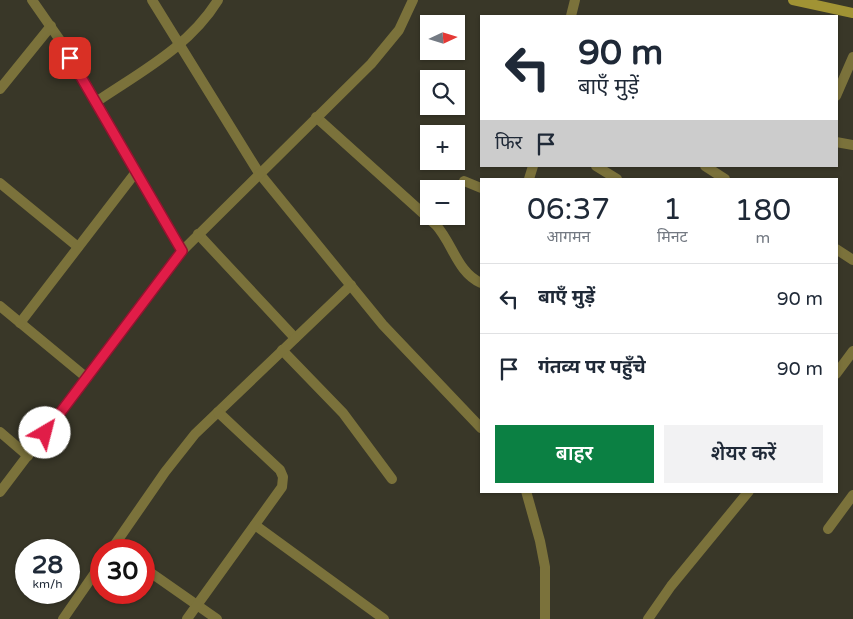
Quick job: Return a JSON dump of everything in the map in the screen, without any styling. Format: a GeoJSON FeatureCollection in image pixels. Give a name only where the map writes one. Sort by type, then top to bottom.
{"type":"FeatureCollection","features":[{"type":"Feature","properties":{"kind":"street"},"geometry":{"type":"LineString","coordinates":[[32,0],[51,26],[182,251]]}},
{"type":"Feature","properties":{"kind":"street"},"geometry":{"type":"LineString","coordinates":[[152,0],[259,173],[383,325],[480,427]]}},
{"type":"Feature","properties":{"kind":"street"},"geometry":{"type":"LineString","coordinates":[[96,102],[180,46],[198,27],[218,0]]}},
{"type":"Feature","properties":{"kind":"street"},"geometry":{"type":"LineString","coordinates":[[0,492],[182,251],[382,50],[399,30],[413,0]]}},
{"type":"Feature","properties":{"kind":"street"},"geometry":{"type":"LineString","coordinates":[[571,15],[575,0]]}},
{"type":"Feature","properties":{"kind":"street"},"geometry":{"type":"LineString","coordinates":[[793,0],[837,5],[853,13]]}},
{"type":"Feature","properties":{"kind":"street"},"geometry":{"type":"LineString","coordinates":[[0,89],[51,26]]}},
{"type":"Feature","properties":{"kind":"street"},"geometry":{"type":"LineString","coordinates":[[838,91],[853,57]]}},
{"type":"Feature","properties":{"kind":"street"},"geometry":{"type":"LineString","coordinates":[[316,117],[436,225],[450,244],[460,266],[471,278],[480,282]]}},
{"type":"Feature","properties":{"kind":"street"},"geometry":{"type":"LineString","coordinates":[[838,142],[853,145]]}},
{"type":"Feature","properties":{"kind":"street"},"geometry":{"type":"LineString","coordinates":[[598,167],[615,178]]}},
{"type":"Feature","properties":{"kind":"street"},"geometry":{"type":"LineString","coordinates":[[707,167],[723,178]]}},
{"type":"Feature","properties":{"kind":"street"},"geometry":{"type":"LineString","coordinates":[[20,323],[136,172]]}},
{"type":"Feature","properties":{"kind":"street"},"geometry":{"type":"LineString","coordinates":[[465,181],[480,188]]}},
{"type":"Feature","properties":{"kind":"street"},"geometry":{"type":"LineString","coordinates":[[0,184],[78,247]]}},
{"type":"Feature","properties":{"kind":"street"},"geometry":{"type":"LineString","coordinates":[[198,234],[295,338]]}},
{"type":"Feature","properties":{"kind":"street"},"geometry":{"type":"LineString","coordinates":[[838,250],[852,255]]}},
{"type":"Feature","properties":{"kind":"street"},"geometry":{"type":"LineString","coordinates":[[120,539],[164,472],[195,434],[350,285]]}},
{"type":"Feature","properties":{"kind":"street"},"geometry":{"type":"LineString","coordinates":[[0,306],[87,378]]}},
{"type":"Feature","properties":{"kind":"street"},"geometry":{"type":"LineString","coordinates":[[282,350],[343,413],[392,479]]}},
{"type":"Feature","properties":{"kind":"street"},"geometry":{"type":"LineString","coordinates":[[838,371],[853,351]]}},
{"type":"Feature","properties":{"kind":"street"},"geometry":{"type":"LineString","coordinates":[[187,619],[282,487],[283,477],[280,470],[218,412]]}},
{"type":"Feature","properties":{"kind":"street"},"geometry":{"type":"LineString","coordinates":[[0,432],[28,456]]}},
{"type":"Feature","properties":{"kind":"street"},"geometry":{"type":"LineString","coordinates":[[527,493],[545,567],[544,619]]}},
{"type":"Feature","properties":{"kind":"street"},"geometry":{"type":"LineString","coordinates":[[648,619],[671,586],[747,493]]}},
{"type":"Feature","properties":{"kind":"street"},"geometry":{"type":"LineString","coordinates":[[828,529],[853,495]]}},
{"type":"Feature","properties":{"kind":"street"},"geometry":{"type":"LineString","coordinates":[[256,525],[384,619]]}},
{"type":"Feature","properties":{"kind":"street"},"geometry":{"type":"LineString","coordinates":[[155,575],[217,619]]}},
{"type":"Feature","properties":{"kind":"street"},"geometry":{"type":"LineString","coordinates":[[64,619],[90,580]]}},
{"type":"Feature","properties":{"kind":"route"},"geometry":{"type":"LineString","coordinates":[[45,433],[182,251],[70,58]]}}]}
